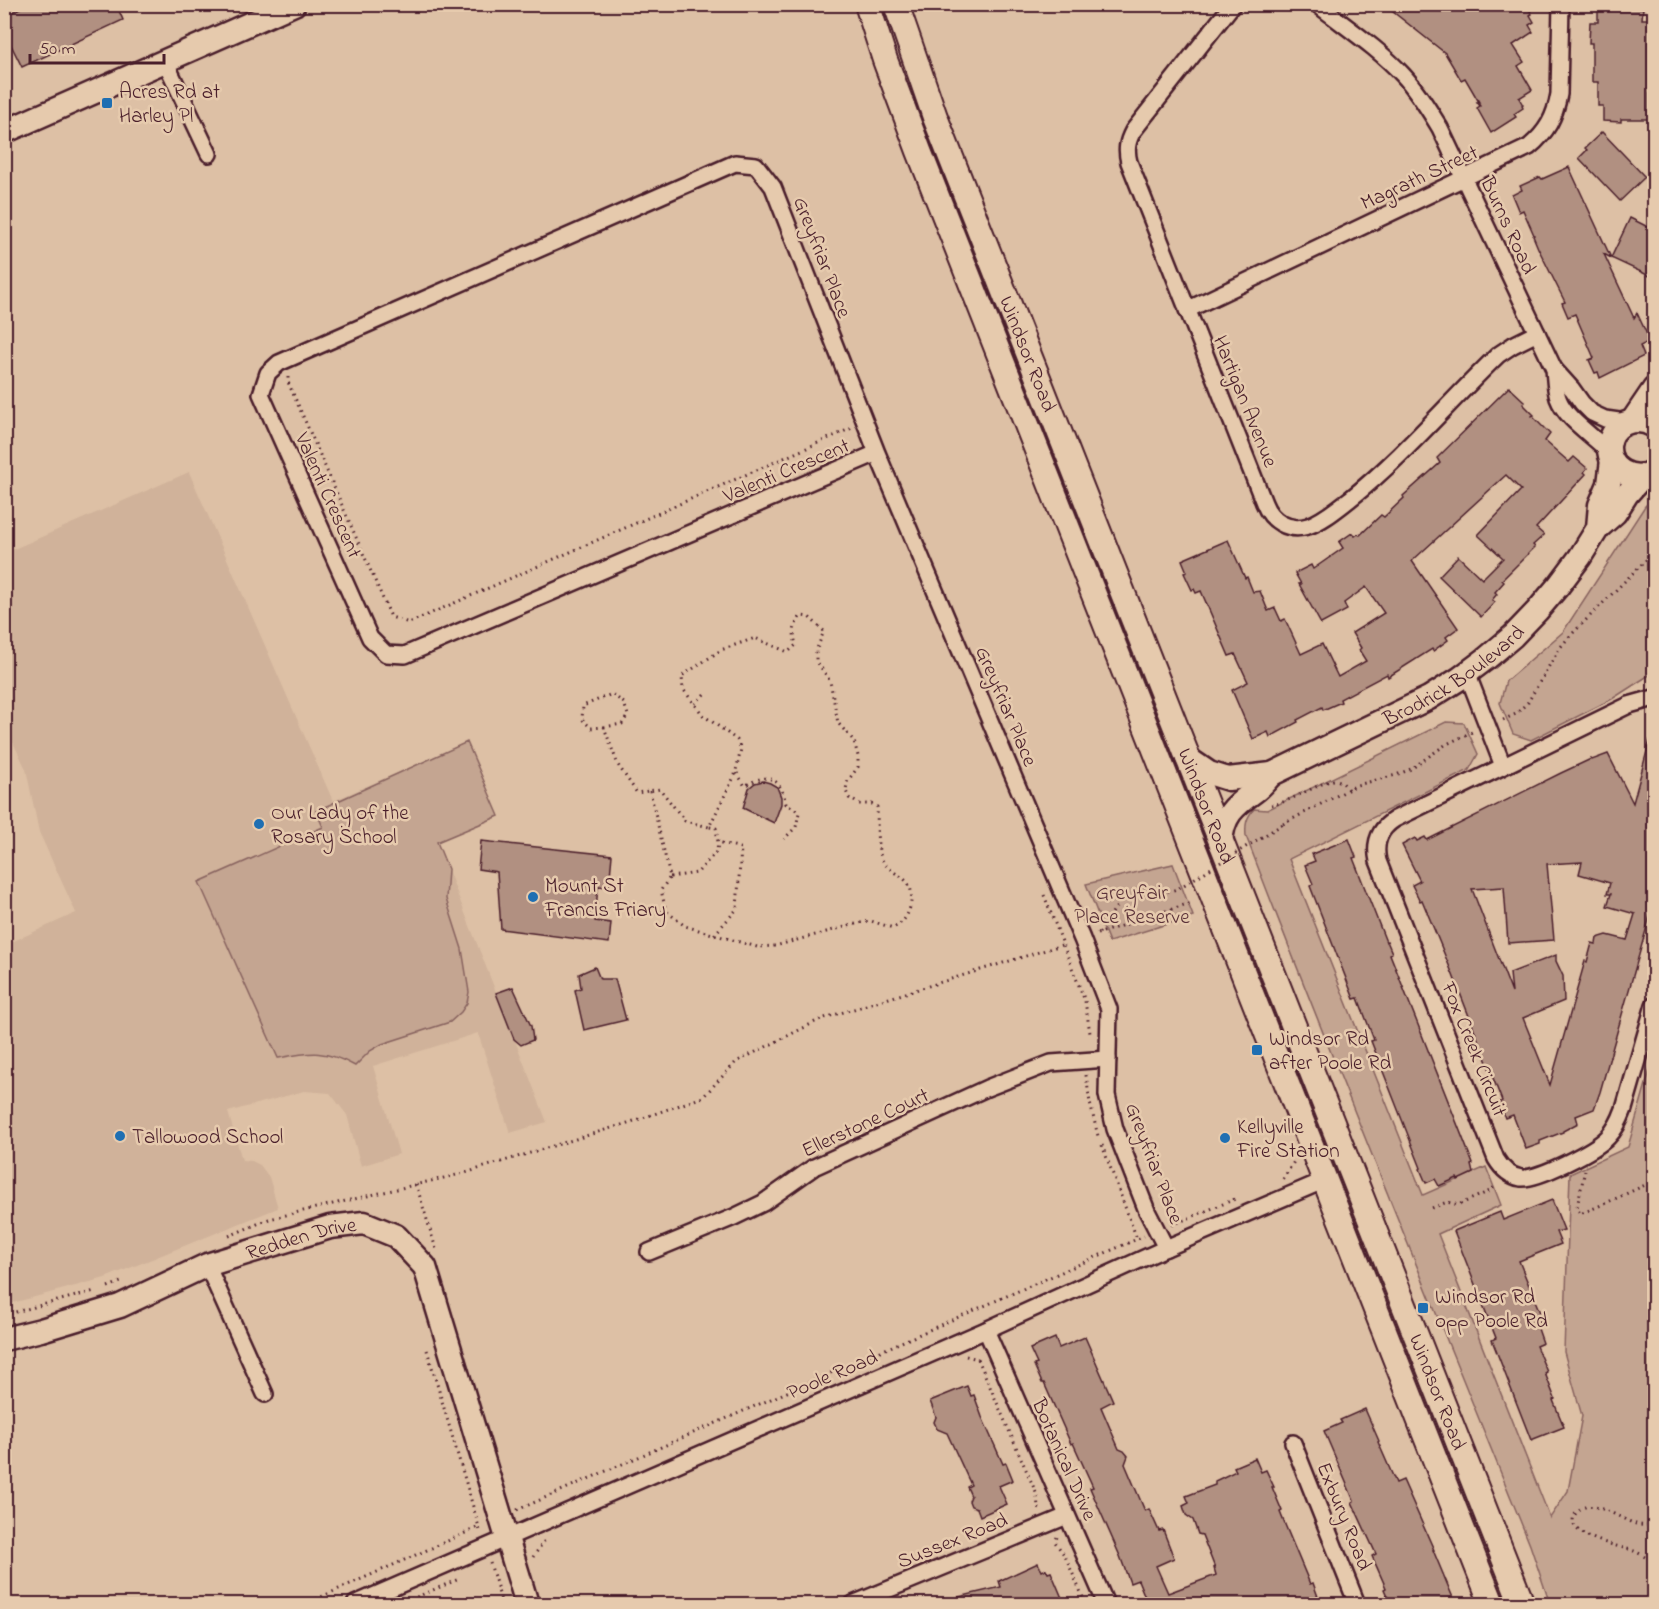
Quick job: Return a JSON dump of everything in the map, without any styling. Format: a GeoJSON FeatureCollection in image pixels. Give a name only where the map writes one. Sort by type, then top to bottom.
{"type":"FeatureCollection","features":[{"type":"Feature","properties":{"kind":"main road","name":"Windsor Road"},"geometry":{"type":"LineString","coordinates":[[867,4],[919,151],[1492,1605]]}},
{"type":"Feature","properties":{"kind":"main road","name":"Windsor Road"},"geometry":{"type":"LineString","coordinates":[[896,4],[935,117],[1521,1605]]}},
{"type":"Feature","properties":{"kind":"street"},"geometry":{"type":"LineString","coordinates":[[4,132],[294,4]]}},
{"type":"Feature","properties":{"kind":"street","name":"Hartigan Avenue"},"geometry":{"type":"LineString","coordinates":[[1233,4],[1133,131],[1127,144],[1127,153],[1267,511],[1272,517],[1280,523],[1298,528],[1316,523],[1361,490],[1498,355],[1537,333]]}},
{"type":"Feature","properties":{"kind":"street","name":"Burns Road"},"geometry":{"type":"LineString","coordinates":[[1317,4],[1378,52],[1403,76],[1428,108],[1440,128],[1554,369],[1592,413],[1605,419],[1629,421]]}},
{"type":"Feature","properties":{"kind":"street","name":"Magrath Street"},"geometry":{"type":"LineString","coordinates":[[1187,309],[1464,179],[1529,147],[1539,139],[1553,118],[1559,94],[1561,4]]}},
{"type":"Feature","properties":{"kind":"street"},"geometry":{"type":"LineString","coordinates":[[165,61],[209,154]]}},
{"type":"Feature","properties":{"kind":"street","name":"Valenti Crescent"},"geometry":{"type":"LineString","coordinates":[[773,187],[756,165],[735,163],[279,363],[268,374],[261,394],[370,638],[386,654],[405,655],[878,453]]}},
{"type":"Feature","properties":{"kind":"street","name":"Greyfriar Place"},"geometry":{"type":"LineString","coordinates":[[773,187],[878,453],[1082,939],[1109,1009],[1107,1095],[1115,1130],[1147,1211],[1166,1248]]}},
{"type":"Feature","properties":{"kind":"street","name":"Burns Road"},"geometry":{"type":"LineString","coordinates":[[1554,369],[1558,397],[1562,406],[1611,457]]}},
{"type":"Feature","properties":{"kind":"street"},"geometry":{"type":"LineString","coordinates":[[1629,421],[1654,388]]}},
{"type":"Feature","properties":{"kind":"street"},"geometry":{"type":"LineString","coordinates":[[1629,421],[1647,422],[1654,426]]}},
{"type":"Feature","properties":{"kind":"street","name":"Brodrick Boulevard"},"geometry":{"type":"LineString","coordinates":[[1598,528],[1600,505],[1609,484],[1611,439],[1614,432],[1629,421]]}},
{"type":"Feature","properties":{"kind":"street"},"geometry":{"type":"LineString","coordinates":[[1611,457],[1621,472],[1628,475],[1649,474]]}},
{"type":"Feature","properties":{"kind":"street","name":"Brodrick Boulevard"},"geometry":{"type":"LineString","coordinates":[[1187,758],[1209,773],[1228,779],[1272,774],[1429,698],[1467,673],[1513,636],[1559,585],[1598,528],[1615,513],[1627,494],[1649,474]]}},
{"type":"Feature","properties":{"kind":"street"},"geometry":{"type":"LineString","coordinates":[[1467,673],[1503,766]]}},
{"type":"Feature","properties":{"kind":"street","name":"Fox Creek Circuit"},"geometry":{"type":"LineString","coordinates":[[1509,1173],[1496,1159],[1376,853],[1378,836],[1388,823],[1629,705],[1654,698]]}},
{"type":"Feature","properties":{"kind":"street","name":"Brodrick Boulevard"},"geometry":{"type":"LineString","coordinates":[[1221,844],[1221,832],[1228,815],[1239,801],[1257,790],[1272,774]]}},
{"type":"Feature","properties":{"kind":"street"},"geometry":{"type":"LineString","coordinates":[[1509,1173],[1522,1178],[1530,1178],[1584,1154],[1607,1138],[1620,1120],[1654,1005]]}},
{"type":"Feature","properties":{"kind":"street","name":"Ellerstone Court"},"geometry":{"type":"LineString","coordinates":[[649,1252],[763,1203],[814,1167],[987,1088],[1051,1063],[1108,1059]]}},
{"type":"Feature","properties":{"kind":"street","name":"Poole Road"},"geometry":{"type":"LineString","coordinates":[[355,1605],[485,1547],[504,1528],[986,1330],[1166,1248],[1325,1180]]}},
{"type":"Feature","properties":{"kind":"street","name":"Redden Drive"},"geometry":{"type":"LineString","coordinates":[[4,1339],[120,1306],[207,1265],[330,1227],[364,1223],[396,1236],[425,1267],[527,1605]]}},
{"type":"Feature","properties":{"kind":"street"},"geometry":{"type":"LineString","coordinates":[[207,1265],[265,1394]]}},
{"type":"Feature","properties":{"kind":"street","name":"Botanical Drive"},"geometry":{"type":"LineString","coordinates":[[986,1330],[1106,1605]]}},
{"type":"Feature","properties":{"kind":"street","name":"Exbury Road"},"geometry":{"type":"LineString","coordinates":[[1293,1443],[1357,1605]]}},
{"type":"Feature","properties":{"kind":"street","name":"Sussex Road"},"geometry":{"type":"LineString","coordinates":[[853,1605],[885,1598],[1067,1516]]}},
{"type":"Feature","properties":{"kind":"path"},"geometry":{"type":"LineString","coordinates":[[289,373],[288,382],[391,617],[409,624],[860,425]]}},
{"type":"Feature","properties":{"kind":"path"},"geometry":{"type":"LineString","coordinates":[[1498,722],[1522,710],[1559,649],[1654,552]]}},
{"type":"Feature","properties":{"kind":"path"},"geometry":{"type":"LineString","coordinates":[[604,727],[618,765],[637,793],[660,789],[685,821],[709,827],[716,828],[717,851],[698,873],[670,878],[661,890],[666,911],[685,926],[757,947],[775,946],[862,922],[871,921],[893,928],[903,922],[913,895],[909,885],[881,858],[878,807],[872,804],[859,804],[849,798],[846,791],[847,782],[858,767],[858,756],[854,741],[837,723],[830,681],[816,660],[816,651],[824,631],[819,625],[810,617],[801,616],[795,624],[793,633],[796,645],[788,652],[755,638],[721,650],[682,676],[683,689],[703,715],[737,740],[741,749],[736,772],[709,827]]}},
{"type":"Feature","properties":{"kind":"path"},"geometry":{"type":"LineString","coordinates":[[695,704],[706,691]]}},
{"type":"Feature","properties":{"kind":"path"},"geometry":{"type":"LineString","coordinates":[[612,694],[624,703],[628,715],[622,724],[604,727],[591,728],[582,720],[583,706],[612,694]]}},
{"type":"Feature","properties":{"kind":"path"},"geometry":{"type":"LineString","coordinates":[[1097,934],[1123,898],[1132,891],[1145,888],[1164,892],[1176,890],[1298,815],[1357,785],[1411,769],[1451,742],[1477,730]]}},
{"type":"Feature","properties":{"kind":"path"},"geometry":{"type":"LineString","coordinates":[[736,772],[745,786],[754,780],[763,778],[773,779],[782,787],[786,804],[799,813],[796,827],[784,839]]}},
{"type":"Feature","properties":{"kind":"path"},"geometry":{"type":"LineString","coordinates":[[1274,805],[1286,802],[1333,780],[1341,782],[1347,790]]}},
{"type":"Feature","properties":{"kind":"path"},"geometry":{"type":"LineString","coordinates":[[650,790],[670,878]]}},
{"type":"Feature","properties":{"kind":"path"},"geometry":{"type":"LineString","coordinates":[[714,935],[737,909],[741,848],[718,842]]}},
{"type":"Feature","properties":{"kind":"path"},"geometry":{"type":"LineString","coordinates":[[1043,892],[1086,1001],[1091,1036],[1086,1076],[1095,1127],[1137,1239]]}},
{"type":"Feature","properties":{"kind":"path"},"geometry":{"type":"LineString","coordinates":[[225,1237],[269,1219],[476,1170],[631,1122],[704,1096],[735,1062],[821,1018],[1063,945],[1194,901]]}},
{"type":"Feature","properties":{"kind":"path"},"geometry":{"type":"LineString","coordinates":[[632,916],[666,911]]}},
{"type":"Feature","properties":{"kind":"path"},"geometry":{"type":"LineString","coordinates":[[1584,1154],[1585,1171],[1577,1207],[1580,1214],[1654,1181]]}},
{"type":"Feature","properties":{"kind":"path"},"geometry":{"type":"LineString","coordinates":[[1283,1179],[1295,1160]]}},
{"type":"Feature","properties":{"kind":"path"},"geometry":{"type":"LineString","coordinates":[[1432,1208],[1447,1202],[1458,1205],[1490,1191],[1509,1173]]}},
{"type":"Feature","properties":{"kind":"path"},"geometry":{"type":"LineString","coordinates":[[416,1184],[437,1251]]}},
{"type":"Feature","properties":{"kind":"path"},"geometry":{"type":"LineString","coordinates":[[304,1605],[478,1527],[504,1528],[1137,1239],[1241,1196]]}},
{"type":"Feature","properties":{"kind":"path"},"geometry":{"type":"LineString","coordinates":[[106,1288],[128,1279]]}},
{"type":"Feature","properties":{"kind":"path"},"geometry":{"type":"LineString","coordinates":[[4,1315],[95,1291]]}},
{"type":"Feature","properties":{"kind":"path"},"geometry":{"type":"LineString","coordinates":[[426,1345],[502,1605]]}},
{"type":"Feature","properties":{"kind":"path"},"geometry":{"type":"LineString","coordinates":[[978,1359],[982,1352],[993,1347]]}},
{"type":"Feature","properties":{"kind":"path"},"geometry":{"type":"LineString","coordinates":[[964,1356],[978,1359]]}},
{"type":"Feature","properties":{"kind":"path"},"geometry":{"type":"LineString","coordinates":[[978,1359],[1037,1495],[1038,1508],[1042,1510],[1058,1538],[1055,1542],[1065,1556],[1086,1605]]}},
{"type":"Feature","properties":{"kind":"path"},"geometry":{"type":"LineString","coordinates":[[1654,1525],[1638,1525],[1596,1506],[1585,1506],[1576,1513],[1573,1520],[1574,1527],[1588,1537],[1636,1551],[1654,1563]]}},
{"type":"Feature","properties":{"kind":"path"},"geometry":{"type":"LineString","coordinates":[[531,1566],[533,1556],[545,1540]]}},
{"type":"Feature","properties":{"kind":"path"},"geometry":{"type":"LineString","coordinates":[[400,1605],[460,1578]]}},
{"type":"Feature","properties":{"kind":"shaded area","name":"Our Lady of the Rosary School"},"geometry":{"type":"Polygon","coordinates":[[[189,472],[333,801],[467,742],[499,816],[437,842],[547,1122],[510,1133],[478,1033],[373,1066],[399,1154],[361,1166],[347,1115],[330,1093],[304,1091],[228,1112],[242,1160],[260,1165],[269,1177],[278,1208],[105,1278],[5,1305],[5,945],[76,913],[39,832],[26,769],[5,726],[5,553],[189,472]]]}},
{"type":"Feature","properties":{"kind":"green space"},"geometry":{"type":"Polygon","coordinates":[[[1654,498],[1654,672],[1612,699],[1531,740],[1513,734],[1500,703],[1506,681],[1563,632],[1645,506],[1654,498]]]}},
{"type":"Feature","properties":{"kind":"green space"},"geometry":{"type":"Polygon","coordinates":[[[1446,722],[1464,723],[1478,754],[1469,770],[1289,859],[1423,1195],[1486,1167],[1501,1205],[1438,1234],[1550,1518],[1568,1491],[1582,1416],[1564,1352],[1570,1174],[1628,1147],[1654,1056],[1654,1604],[1550,1604],[1530,1545],[1351,1103],[1246,836],[1249,815],[1254,809],[1267,810],[1446,722]]]}},
{"type":"Feature","properties":{"kind":"green space"},"geometry":{"type":"Polygon","coordinates":[[[467,742],[499,816],[437,842],[448,869],[446,899],[462,949],[469,992],[467,1003],[450,1022],[382,1044],[370,1051],[355,1066],[335,1057],[318,1053],[278,1058],[199,882],[323,827],[316,811],[467,742]]]}},
{"type":"Feature","properties":{"kind":"green space","name":"Greyfair Place Reserve"},"geometry":{"type":"Polygon","coordinates":[[[1173,864],[1193,916],[1109,942],[1086,884],[1173,864]]]}},
{"type":"Feature","properties":{"kind":"building"},"geometry":{"type":"Polygon","coordinates":[[[28,4],[116,4],[123,20],[22,67],[4,31],[4,16],[28,4]]]}},
{"type":"Feature","properties":{"kind":"building"},"geometry":{"type":"Polygon","coordinates":[[[1383,4],[1526,4],[1534,22],[1529,25],[1533,32],[1513,45],[1524,62],[1518,66],[1532,90],[1519,98],[1523,108],[1514,114],[1516,117],[1491,133],[1477,108],[1480,106],[1477,102],[1479,102],[1465,78],[1461,80],[1445,53],[1383,4]]]}},
{"type":"Feature","properties":{"kind":"building"},"geometry":{"type":"Polygon","coordinates":[[[1598,7],[1643,8],[1642,19],[1653,19],[1653,44],[1650,44],[1650,119],[1603,121],[1603,106],[1598,106],[1598,82],[1592,82],[1592,43],[1589,43],[1590,22],[1598,22],[1598,7]]]}},
{"type":"Feature","properties":{"kind":"building"},"geometry":{"type":"Polygon","coordinates":[[[1602,132],[1645,177],[1620,201],[1579,158],[1587,150],[1585,148],[1602,132]]]}},
{"type":"Feature","properties":{"kind":"building"},"geometry":{"type":"Polygon","coordinates":[[[1569,167],[1611,258],[1604,254],[1634,318],[1637,313],[1650,341],[1640,346],[1644,356],[1600,378],[1589,360],[1594,358],[1575,314],[1568,317],[1562,303],[1565,302],[1538,248],[1523,210],[1519,212],[1512,195],[1522,190],[1520,186],[1569,167]]]}},
{"type":"Feature","properties":{"kind":"building"},"geometry":{"type":"Polygon","coordinates":[[[1630,218],[1654,230],[1654,278],[1611,258],[1630,218]]]}},
{"type":"Feature","properties":{"kind":"building"},"geometry":{"type":"Polygon","coordinates":[[[1509,387],[1525,402],[1523,404],[1534,415],[1532,416],[1550,434],[1545,441],[1569,462],[1574,457],[1587,468],[1584,472],[1586,474],[1536,528],[1544,535],[1502,580],[1504,582],[1495,592],[1497,594],[1492,600],[1495,602],[1481,617],[1439,576],[1458,556],[1482,579],[1503,558],[1478,535],[1521,490],[1506,475],[1412,561],[1458,628],[1446,637],[1448,640],[1388,677],[1387,674],[1340,699],[1341,702],[1323,710],[1322,707],[1270,737],[1268,732],[1253,739],[1232,690],[1248,682],[1235,654],[1229,656],[1201,591],[1196,593],[1194,589],[1192,590],[1184,573],[1187,572],[1182,560],[1228,540],[1253,592],[1260,591],[1268,611],[1275,608],[1281,621],[1285,619],[1301,654],[1322,644],[1338,677],[1366,661],[1352,633],[1384,613],[1366,587],[1344,603],[1347,610],[1321,624],[1295,573],[1311,565],[1313,569],[1343,548],[1339,542],[1352,533],[1355,536],[1360,535],[1381,515],[1384,517],[1404,498],[1403,496],[1440,463],[1437,458],[1509,387]]]}},
{"type":"Feature","properties":{"kind":"building"},"geometry":{"type":"Polygon","coordinates":[[[1650,740],[1654,741],[1654,902],[1600,1092],[1594,1109],[1576,1116],[1578,1123],[1526,1149],[1513,1115],[1505,1118],[1499,1103],[1502,1101],[1453,975],[1422,900],[1420,901],[1412,885],[1420,881],[1402,845],[1415,838],[1417,841],[1425,837],[1427,840],[1561,773],[1608,754],[1633,803],[1650,740]],[[1582,862],[1547,864],[1554,940],[1508,943],[1504,887],[1472,889],[1512,993],[1510,973],[1556,955],[1556,961],[1563,976],[1564,1001],[1523,1018],[1550,1085],[1592,943],[1596,944],[1597,938],[1607,935],[1627,940],[1635,914],[1607,906],[1611,894],[1607,894],[1610,883],[1579,874],[1582,862]]]}},
{"type":"Feature","properties":{"kind":"building"},"geometry":{"type":"Polygon","coordinates":[[[763,781],[777,787],[781,797],[781,804],[774,823],[743,808],[749,788],[763,781]]]}},
{"type":"Feature","properties":{"kind":"building"},"geometry":{"type":"Polygon","coordinates":[[[1349,839],[1356,857],[1353,858],[1473,1164],[1471,1165],[1473,1173],[1439,1186],[1435,1179],[1426,1183],[1371,1041],[1374,1040],[1358,998],[1354,999],[1310,886],[1313,884],[1305,865],[1315,861],[1312,854],[1349,839]]]}},
{"type":"Feature","properties":{"kind":"building","name":"Mount St Francis Friary"},"geometry":{"type":"Polygon","coordinates":[[[481,841],[612,855],[609,887],[598,886],[595,921],[611,923],[609,943],[501,929],[497,872],[478,869],[481,841]]]}},
{"type":"Feature","properties":{"kind":"building"},"geometry":{"type":"Polygon","coordinates":[[[595,967],[600,979],[615,979],[626,1020],[584,1030],[575,990],[581,988],[579,974],[595,967]]]}},
{"type":"Feature","properties":{"kind":"building"},"geometry":{"type":"Polygon","coordinates":[[[513,987],[531,1026],[533,1040],[521,1045],[514,1039],[496,993],[513,987]]]}},
{"type":"Feature","properties":{"kind":"building"},"geometry":{"type":"Polygon","coordinates":[[[1552,1200],[1564,1230],[1556,1232],[1561,1244],[1519,1261],[1543,1320],[1536,1323],[1543,1343],[1536,1346],[1547,1372],[1545,1373],[1555,1399],[1553,1400],[1564,1427],[1531,1440],[1492,1340],[1496,1338],[1454,1231],[1500,1212],[1503,1220],[1552,1200]]]}},
{"type":"Feature","properties":{"kind":"building"},"geometry":{"type":"Polygon","coordinates":[[[1085,1337],[1113,1401],[1101,1407],[1119,1449],[1128,1456],[1125,1464],[1145,1511],[1149,1509],[1159,1531],[1163,1530],[1174,1558],[1156,1566],[1168,1593],[1216,1575],[1202,1535],[1198,1534],[1193,1520],[1186,1515],[1183,1506],[1189,1503],[1186,1496],[1215,1485],[1215,1481],[1236,1471],[1234,1467],[1255,1458],[1261,1472],[1266,1470],[1274,1487],[1272,1487],[1282,1511],[1280,1512],[1321,1605],[1142,1605],[1147,1602],[1138,1580],[1130,1583],[1090,1488],[1093,1487],[1042,1383],[1030,1349],[1055,1338],[1059,1348],[1085,1337]]]}},
{"type":"Feature","properties":{"kind":"building"},"geometry":{"type":"Polygon","coordinates":[[[967,1386],[971,1396],[974,1395],[1003,1464],[1006,1463],[1013,1480],[999,1486],[1007,1504],[980,1516],[977,1508],[971,1506],[969,1501],[971,1496],[967,1487],[971,1485],[947,1433],[937,1429],[934,1422],[936,1417],[930,1401],[967,1386]]]}},
{"type":"Feature","properties":{"kind":"building"},"geometry":{"type":"Polygon","coordinates":[[[1365,1409],[1396,1483],[1403,1480],[1456,1605],[1391,1605],[1372,1556],[1376,1554],[1352,1502],[1354,1501],[1324,1431],[1342,1423],[1340,1420],[1365,1409]]]}},
{"type":"Feature","properties":{"kind":"building"},"geometry":{"type":"Polygon","coordinates":[[[1038,1563],[1042,1571],[1046,1569],[1048,1573],[1051,1572],[1065,1605],[950,1605],[950,1599],[1001,1587],[999,1581],[1038,1563]]]}},
{"type":"Feature","properties":{"kind":"place","name":"Acres Rd at Harley Pl"},"geometry":{"type":"Point","coordinates":[107,103]}},
{"type":"Feature","properties":{"kind":"place","name":"Our Lady of the Rosary School"},"geometry":{"type":"Point","coordinates":[259,824]}},
{"type":"Feature","properties":{"kind":"place","name":"Mount St Francis Friary"},"geometry":{"type":"Point","coordinates":[533,897]}},
{"type":"Feature","properties":{"kind":"place","name":"Windsor Rd after Poole Rd"},"geometry":{"type":"Point","coordinates":[1257,1050]}},
{"type":"Feature","properties":{"kind":"place","name":"Tallowood School"},"geometry":{"type":"Point","coordinates":[120,1136]}},
{"type":"Feature","properties":{"kind":"place","name":"Kellyville Fire Station"},"geometry":{"type":"Point","coordinates":[1225,1138]}},
{"type":"Feature","properties":{"kind":"place","name":"Windsor Rd opp Poole Rd"},"geometry":{"type":"Point","coordinates":[1423,1308]}}]}
